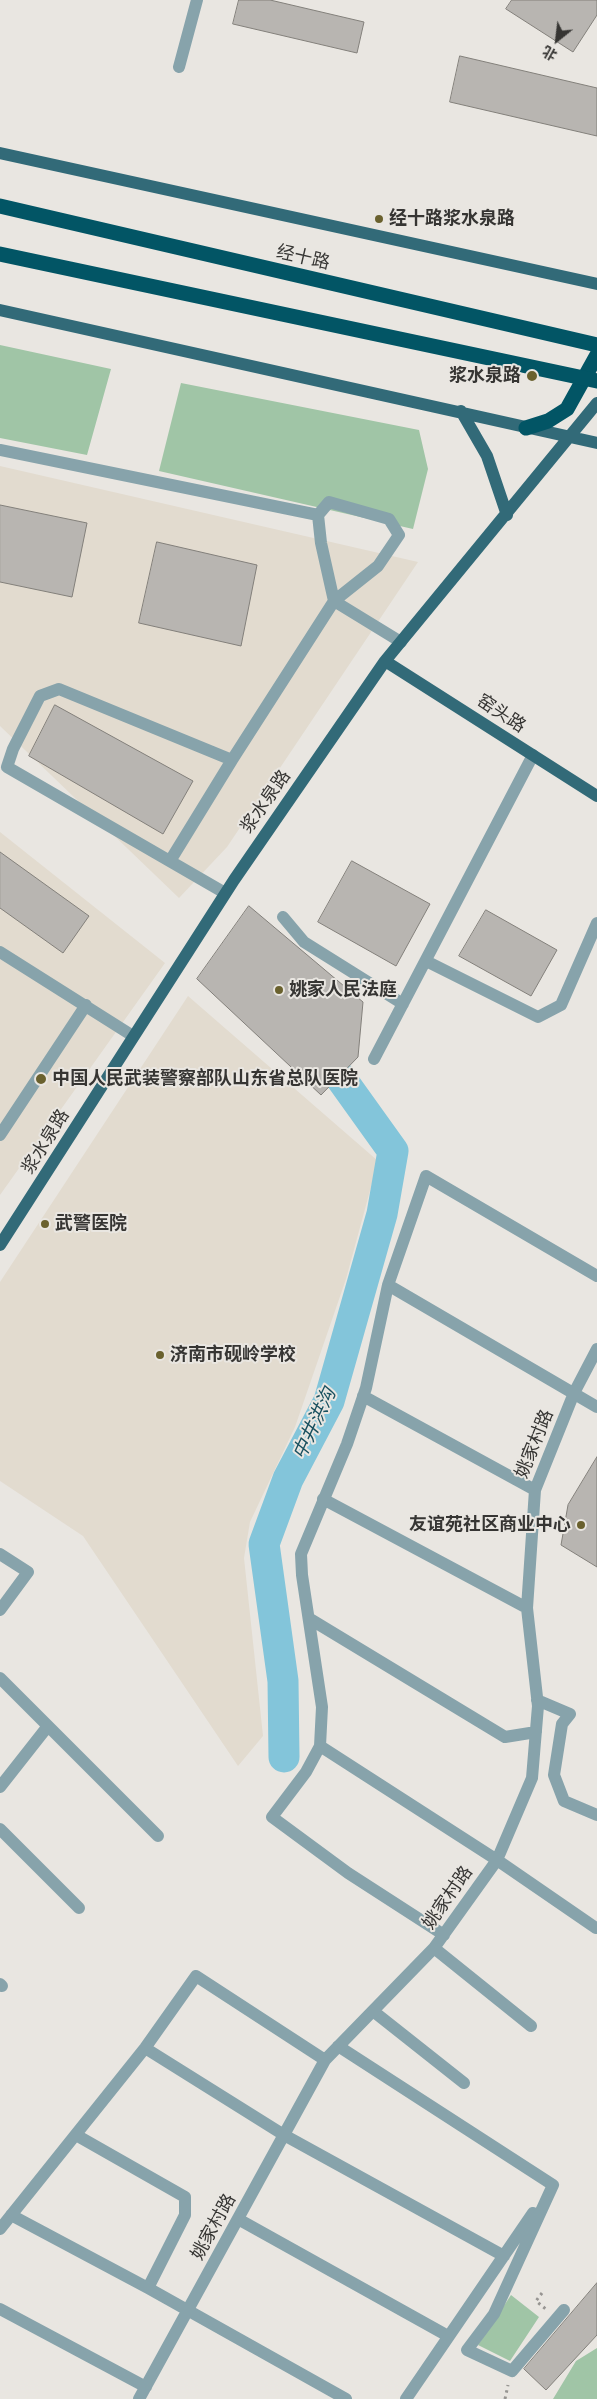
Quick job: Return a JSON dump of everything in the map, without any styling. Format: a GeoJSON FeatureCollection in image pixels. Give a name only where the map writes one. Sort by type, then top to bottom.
{"type":"FeatureCollection","features":[{"type":"Feature","properties":{"kind":"highway","name":"经十路"},"geometry":{"type":"LineString","coordinates":[[0,206],[597,345]]}},
{"type":"Feature","properties":{"kind":"highway"},"geometry":{"type":"LineString","coordinates":[[0,254],[597,381]]}},
{"type":"Feature","properties":{"kind":"highway"},"geometry":{"type":"LineString","coordinates":[[526,428],[548,421],[567,409],[597,355]]}},
{"type":"Feature","properties":{"kind":"main road"},"geometry":{"type":"LineString","coordinates":[[0,153],[597,284]]}},
{"type":"Feature","properties":{"kind":"main road"},"geometry":{"type":"LineString","coordinates":[[0,310],[461,411],[526,428],[597,443]]}},
{"type":"Feature","properties":{"kind":"main road","name":"浆水泉路"},"geometry":{"type":"LineString","coordinates":[[0,1245],[225,893],[385,661],[507,515],[597,403]]}},
{"type":"Feature","properties":{"kind":"main road"},"geometry":{"type":"LineString","coordinates":[[461,411],[487,456],[507,515]]}},
{"type":"Feature","properties":{"kind":"main road","name":"窑头路"},"geometry":{"type":"LineString","coordinates":[[385,661],[597,796]]}},
{"type":"Feature","properties":{"kind":"street"},"geometry":{"type":"LineString","coordinates":[[179,66],[197,0]]}},
{"type":"Feature","properties":{"kind":"street"},"geometry":{"type":"LineString","coordinates":[[0,450],[318,515]]}},
{"type":"Feature","properties":{"kind":"street"},"geometry":{"type":"LineString","coordinates":[[170,861],[334,601],[378,566],[399,535],[389,519],[329,502],[318,515],[321,543],[334,601],[401,642]]}},
{"type":"Feature","properties":{"kind":"street"},"geometry":{"type":"LineString","coordinates":[[225,893],[7,767],[13,750],[40,696],[59,689],[232,760]]}},
{"type":"Feature","properties":{"kind":"street"},"geometry":{"type":"LineString","coordinates":[[374,1059],[533,756]]}},
{"type":"Feature","properties":{"kind":"street"},"geometry":{"type":"LineString","coordinates":[[283,917],[304,942],[403,1004]]}},
{"type":"Feature","properties":{"kind":"street"},"geometry":{"type":"LineString","coordinates":[[426,960],[538,1017],[560,1005],[597,923]]}},
{"type":"Feature","properties":{"kind":"street"},"geometry":{"type":"LineString","coordinates":[[0,952],[133,1036]]}},
{"type":"Feature","properties":{"kind":"street"},"geometry":{"type":"LineString","coordinates":[[0,1135],[86,1005]]}},
{"type":"Feature","properties":{"kind":"street"},"geometry":{"type":"LineString","coordinates":[[444,1936],[348,1873],[272,1818],[306,1772],[320,1746],[322,1707],[301,1554],[347,1444],[363,1396],[388,1285],[426,1176],[597,1276]]}},
{"type":"Feature","properties":{"kind":"street"},"geometry":{"type":"LineString","coordinates":[[388,1285],[597,1407]]}},
{"type":"Feature","properties":{"kind":"street","name":"姚家村路"},"geometry":{"type":"LineString","coordinates":[[139,2399],[325,2060],[434,1948],[497,1860],[532,1778],[537,1700],[527,1608],[535,1490],[574,1393],[597,1348]]}},
{"type":"Feature","properties":{"kind":"street"},"geometry":{"type":"LineString","coordinates":[[363,1396],[535,1490]]}},
{"type":"Feature","properties":{"kind":"street"},"geometry":{"type":"LineString","coordinates":[[323,1499],[527,1608]]}},
{"type":"Feature","properties":{"kind":"street"},"geometry":{"type":"LineString","coordinates":[[0,1554],[28,1572],[0,1610]]}},
{"type":"Feature","properties":{"kind":"street"},"geometry":{"type":"LineString","coordinates":[[310,1619],[505,1738],[536,1732]]}},
{"type":"Feature","properties":{"kind":"street"},"geometry":{"type":"LineString","coordinates":[[0,1678],[158,1836]]}},
{"type":"Feature","properties":{"kind":"street"},"geometry":{"type":"LineString","coordinates":[[537,1700],[570,1714],[562,1724],[554,1775],[564,1801],[597,1815]]}},
{"type":"Feature","properties":{"kind":"street"},"geometry":{"type":"LineString","coordinates":[[0,1787],[48,1726]]}},
{"type":"Feature","properties":{"kind":"street"},"geometry":{"type":"LineString","coordinates":[[320,1746],[497,1860],[596,1928]]}},
{"type":"Feature","properties":{"kind":"street"},"geometry":{"type":"LineString","coordinates":[[0,1829],[79,1908]]}},
{"type":"Feature","properties":{"kind":"street"},"geometry":{"type":"LineString","coordinates":[[434,1948],[531,2026]]}},
{"type":"Feature","properties":{"kind":"street"},"geometry":{"type":"LineString","coordinates":[[0,2229],[146,2048],[196,1976],[325,2060]]}},
{"type":"Feature","properties":{"kind":"street"},"geometry":{"type":"LineString","coordinates":[[373,2011],[464,2083]]}},
{"type":"Feature","properties":{"kind":"street"},"geometry":{"type":"LineString","coordinates":[[338,2046],[553,2184]]}},
{"type":"Feature","properties":{"kind":"street"},"geometry":{"type":"LineString","coordinates":[[146,2048],[284,2135],[504,2256]]}},
{"type":"Feature","properties":{"kind":"street"},"geometry":{"type":"LineString","coordinates":[[76,2134],[185,2197],[185,2215],[148,2288]]}},
{"type":"Feature","properties":{"kind":"street"},"geometry":{"type":"LineString","coordinates":[[406,2399],[553,2184]]}},
{"type":"Feature","properties":{"kind":"street"},"geometry":{"type":"LineString","coordinates":[[553,2184],[494,2314],[467,2350],[512,2371],[560,2314]]}},
{"type":"Feature","properties":{"kind":"street"},"geometry":{"type":"LineString","coordinates":[[11,2215],[148,2288],[346,2399]]}},
{"type":"Feature","properties":{"kind":"street"},"geometry":{"type":"LineString","coordinates":[[238,2219],[448,2336]]}},
{"type":"Feature","properties":{"kind":"street"},"geometry":{"type":"LineString","coordinates":[[0,2309],[146,2387]]}},
{"type":"Feature","properties":{"kind":"path"},"geometry":{"type":"LineString","coordinates":[[542,2293],[536,2301],[560,2314]]}},
{"type":"Feature","properties":{"kind":"shaded area"},"geometry":{"type":"Polygon","coordinates":[[[0,466],[418,562],[227,847],[179,898],[0,726],[0,466]]]}},
{"type":"Feature","properties":{"kind":"shaded area","name":"中国人民武装警察部队山东省总队医院"},"geometry":{"type":"Polygon","coordinates":[[[0,832],[165,963],[0,1195],[0,832]]]}},
{"type":"Feature","properties":{"kind":"shaded area","name":"济南市砚岭学校"},"geometry":{"type":"Polygon","coordinates":[[[188,996],[378,1161],[346,1279],[295,1427],[250,1522],[244,1558],[263,1736],[238,1766],[83,1536],[0,1481],[0,1282],[188,996]]]}},
{"type":"Feature","properties":{"kind":"green space"},"geometry":{"type":"Polygon","coordinates":[[[0,345],[111,369],[87,455],[0,438],[0,345]]]}},
{"type":"Feature","properties":{"kind":"green space"},"geometry":{"type":"Polygon","coordinates":[[[181,383],[419,430],[428,469],[413,529],[159,471],[181,383]]]}},
{"type":"Feature","properties":{"kind":"green space"},"geometry":{"type":"Polygon","coordinates":[[[511,2295],[539,2317],[510,2361],[478,2345],[511,2295]]]}},
{"type":"Feature","properties":{"kind":"green space"},"geometry":{"type":"Polygon","coordinates":[[[597,2348],[597,2399],[553,2399],[576,2361],[597,2348]]]}},
{"type":"Feature","properties":{"kind":"building"},"geometry":{"type":"Polygon","coordinates":[[[239,0],[270,0],[364,22],[357,53],[233,24],[239,0]]]}},
{"type":"Feature","properties":{"kind":"building"},"geometry":{"type":"Polygon","coordinates":[[[512,0],[597,0],[597,15],[573,52],[506,9],[512,0]]]}},
{"type":"Feature","properties":{"kind":"building"},"geometry":{"type":"Polygon","coordinates":[[[460,56],[597,88],[597,136],[450,102],[460,56]]]}},
{"type":"Feature","properties":{"kind":"building"},"geometry":{"type":"Polygon","coordinates":[[[0,505],[87,523],[72,597],[0,582],[0,505]]]}},
{"type":"Feature","properties":{"kind":"building"},"geometry":{"type":"Polygon","coordinates":[[[157,542],[257,565],[241,646],[139,623],[157,542]]]}},
{"type":"Feature","properties":{"kind":"building"},"geometry":{"type":"Polygon","coordinates":[[[55,705],[193,781],[163,834],[29,756],[55,705]]]}},
{"type":"Feature","properties":{"kind":"building"},"geometry":{"type":"Polygon","coordinates":[[[0,852],[89,916],[63,953],[0,908],[0,852]]]}},
{"type":"Feature","properties":{"kind":"building"},"geometry":{"type":"Polygon","coordinates":[[[352,861],[430,904],[396,966],[318,922],[352,861]]]}},
{"type":"Feature","properties":{"kind":"building","name":"姚家人民法庭"},"geometry":{"type":"Polygon","coordinates":[[[249,906],[363,1002],[358,1057],[321,1095],[197,979],[249,906]]]}},
{"type":"Feature","properties":{"kind":"building"},"geometry":{"type":"Polygon","coordinates":[[[486,910],[557,950],[531,996],[459,956],[486,910]]]}},
{"type":"Feature","properties":{"kind":"building","name":"友谊苑社区商业中心"},"geometry":{"type":"Polygon","coordinates":[[[597,1457],[597,1567],[561,1545],[568,1505],[597,1457]]]}},
{"type":"Feature","properties":{"kind":"building"},"geometry":{"type":"Polygon","coordinates":[[[597,2283],[597,2335],[546,2390],[524,2369],[597,2283]]]}},
{"type":"Feature","properties":{"kind":"waterway","name":"中井洪沟"},"geometry":{"type":"LineString","coordinates":[[284,1757],[283,1681],[264,1544],[288,1479],[329,1401],[382,1214],[393,1151],[340,1077]]}},
{"type":"Feature","properties":{"kind":"place","name":"经十路浆水泉路"},"geometry":{"type":"Point","coordinates":[379,219]}},
{"type":"Feature","properties":{"kind":"place","name":"浆水泉路"},"geometry":{"type":"Point","coordinates":[532,376]}},
{"type":"Feature","properties":{"kind":"place","name":"姚家人民法庭"},"geometry":{"type":"Point","coordinates":[279,990]}},
{"type":"Feature","properties":{"kind":"place","name":"中国人民武装警察部队山东省总队医院"},"geometry":{"type":"Point","coordinates":[41,1079]}},
{"type":"Feature","properties":{"kind":"place","name":"武警医院"},"geometry":{"type":"Point","coordinates":[45,1224]}},
{"type":"Feature","properties":{"kind":"place","name":"济南市砚岭学校"},"geometry":{"type":"Point","coordinates":[160,1355]}},
{"type":"Feature","properties":{"kind":"place","name":"友谊苑社区商业中心"},"geometry":{"type":"Point","coordinates":[581,1525]}}]}
